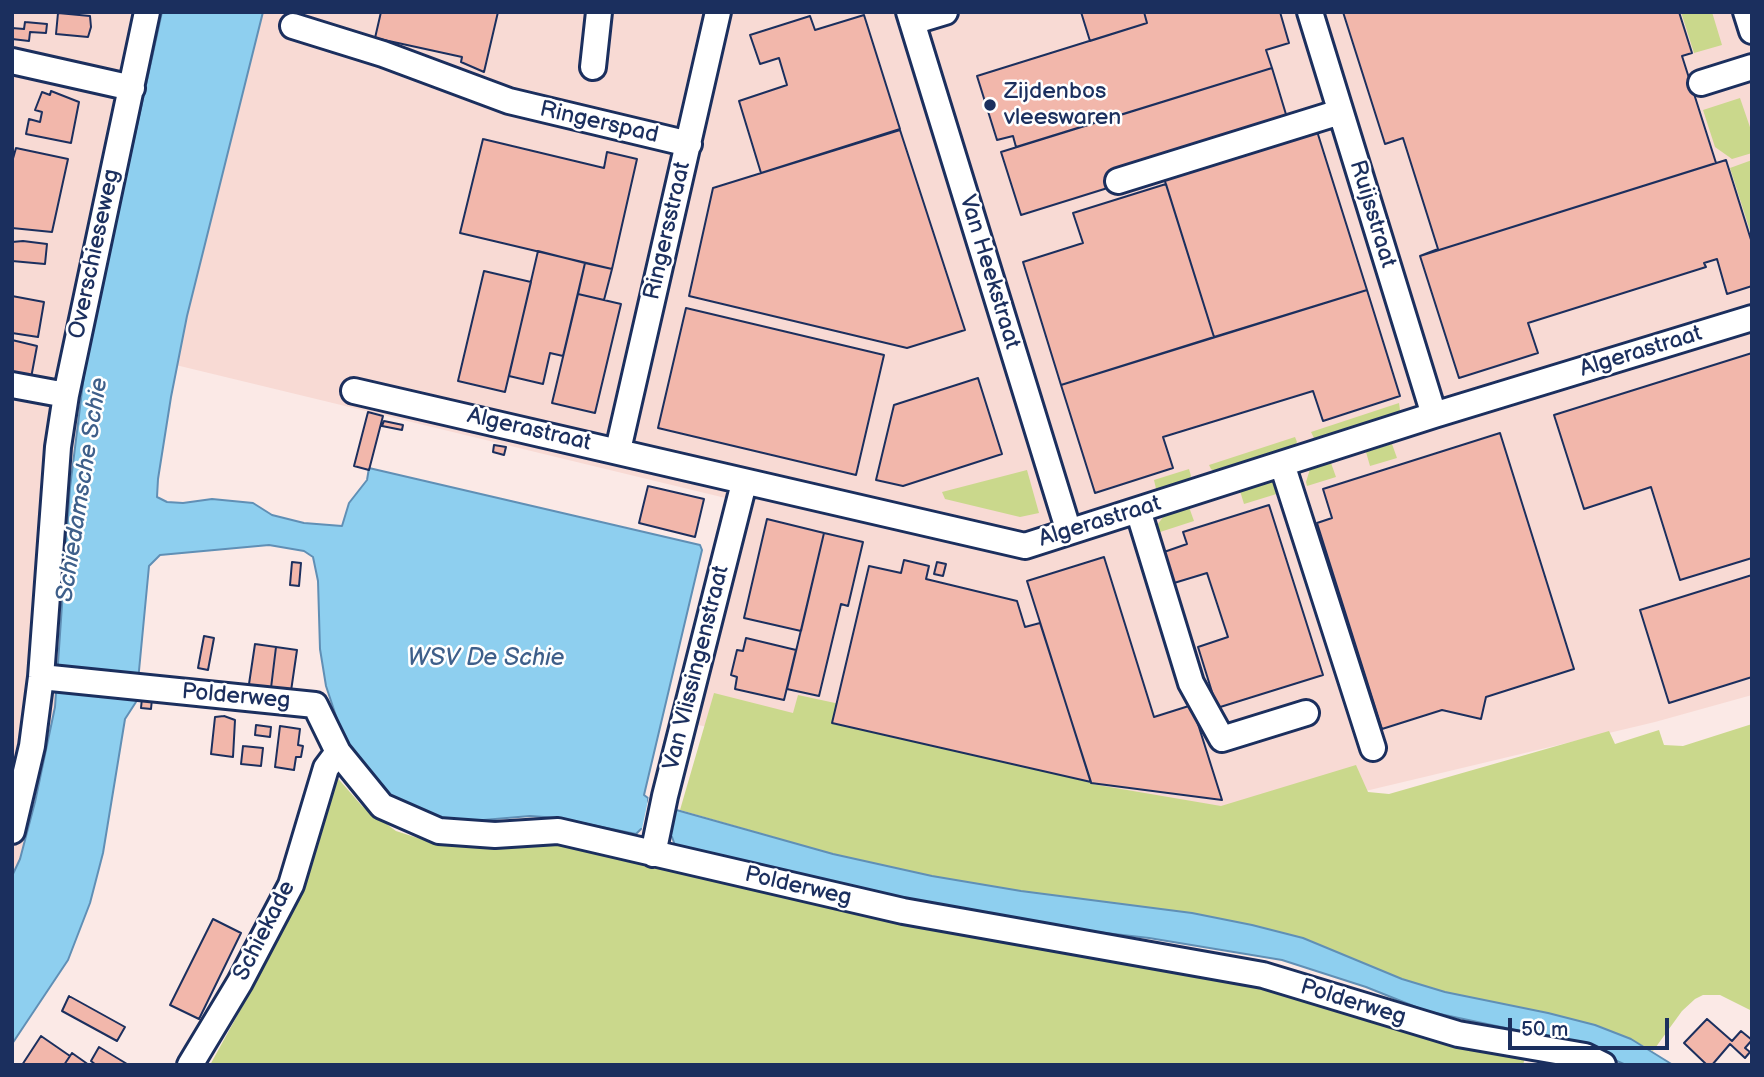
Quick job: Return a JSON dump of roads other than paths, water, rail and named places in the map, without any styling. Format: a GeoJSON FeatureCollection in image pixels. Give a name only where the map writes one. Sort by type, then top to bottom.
{"type":"FeatureCollection","features":[{"type":"Feature","properties":{"kind":"street","name":"Overschieseweg"},"geometry":{"type":"LineString","coordinates":[[12,831],[46,678],[58,447],[66,396],[148,12]]}},
{"type":"Feature","properties":{"kind":"street"},"geometry":{"type":"LineString","coordinates":[[593,67],[599,12]]}},
{"type":"Feature","properties":{"kind":"street","name":"Ringersstraat"},"geometry":{"type":"LineString","coordinates":[[618,450],[718,12]]}},
{"type":"Feature","properties":{"kind":"street"},"geometry":{"type":"LineString","coordinates":[[911,17],[945,12]]}},
{"type":"Feature","properties":{"kind":"street","name":"Ruijsstraat"},"geometry":{"type":"LineString","coordinates":[[1310,12],[1434,415]]}},
{"type":"Feature","properties":{"kind":"street"},"geometry":{"type":"LineString","coordinates":[[1746,12],[1752,31]]}},
{"type":"Feature","properties":{"kind":"street","name":"Van Heekstraat"},"geometry":{"type":"LineString","coordinates":[[911,17],[1069,533]]}},
{"type":"Feature","properties":{"kind":"street","name":"Ringerspad"},"geometry":{"type":"LineString","coordinates":[[293,26],[383,54],[509,101],[689,144]]}},
{"type":"Feature","properties":{"kind":"street"},"geometry":{"type":"LineString","coordinates":[[12,61],[132,88]]}},
{"type":"Feature","properties":{"kind":"street"},"geometry":{"type":"LineString","coordinates":[[1701,83],[1752,67]]}},
{"type":"Feature","properties":{"kind":"street"},"geometry":{"type":"LineString","coordinates":[[1118,181],[1340,112]]}},
{"type":"Feature","properties":{"kind":"street","name":"Algerastraat"},"geometry":{"type":"LineString","coordinates":[[354,391],[1024,546],[1434,415],[1752,318]]}},
{"type":"Feature","properties":{"kind":"street"},"geometry":{"type":"LineString","coordinates":[[12,385],[66,396]]}},
{"type":"Feature","properties":{"kind":"street"},"geometry":{"type":"LineString","coordinates":[[1282,464],[1373,748]]}},
{"type":"Feature","properties":{"kind":"street","name":"Van Vlissingenstraat"},"geometry":{"type":"LineString","coordinates":[[654,847],[744,482]]}},
{"type":"Feature","properties":{"kind":"street"},"geometry":{"type":"LineString","coordinates":[[1138,510],[1191,683],[1222,739],[1306,713]]}},
{"type":"Feature","properties":{"kind":"street","name":"Polderweg"},"geometry":{"type":"LineString","coordinates":[[46,678],[315,705],[338,752],[382,806],[439,831],[495,835],[558,831],[654,847],[903,911],[1263,975],[1458,1034],[1584,1056],[1603,1065]]}},
{"type":"Feature","properties":{"kind":"street","name":"Schiekade"},"geometry":{"type":"LineString","coordinates":[[190,1065],[240,982],[291,886],[326,768],[338,752]]}},
{"type":"Feature","properties":{"kind":"water"},"geometry":{"type":"Polygon","coordinates":[[[162,12],[263,12],[187,316],[171,397],[157,497],[167,502],[183,503],[212,499],[253,503],[272,515],[304,523],[342,526],[349,503],[367,480],[369,468],[700,545],[702,550],[644,795],[648,802],[833,854],[932,876],[1021,891],[1192,913],[1303,938],[1402,979],[1445,992],[1595,1025],[1631,1039],[1673,1065],[1626,1065],[1576,1043],[1426,1011],[1366,987],[1282,960],[1149,938],[1000,921],[677,851],[672,837],[641,829],[636,834],[558,818],[530,816],[440,821],[408,810],[382,790],[356,757],[338,722],[326,686],[320,649],[318,581],[313,557],[304,551],[269,545],[160,555],[149,566],[136,702],[125,719],[103,853],[90,903],[68,960],[12,1044],[12,876],[20,859],[35,802],[55,707],[70,488],[84,375],[162,12]]]}},
{"type":"Feature","properties":{"kind":"place","name":"Zijdenbos vleeswaren"},"geometry":{"type":"Point","coordinates":[990,105]}},
{"type":"Feature","properties":{"kind":"water label","name":"Schiedamsche Schie"},"geometry":{"type":"Point","coordinates":[83,490]}},
{"type":"Feature","properties":{"kind":"water label","name":"WSV De Schie"},"geometry":{"type":"Point","coordinates":[486,659]}}]}
